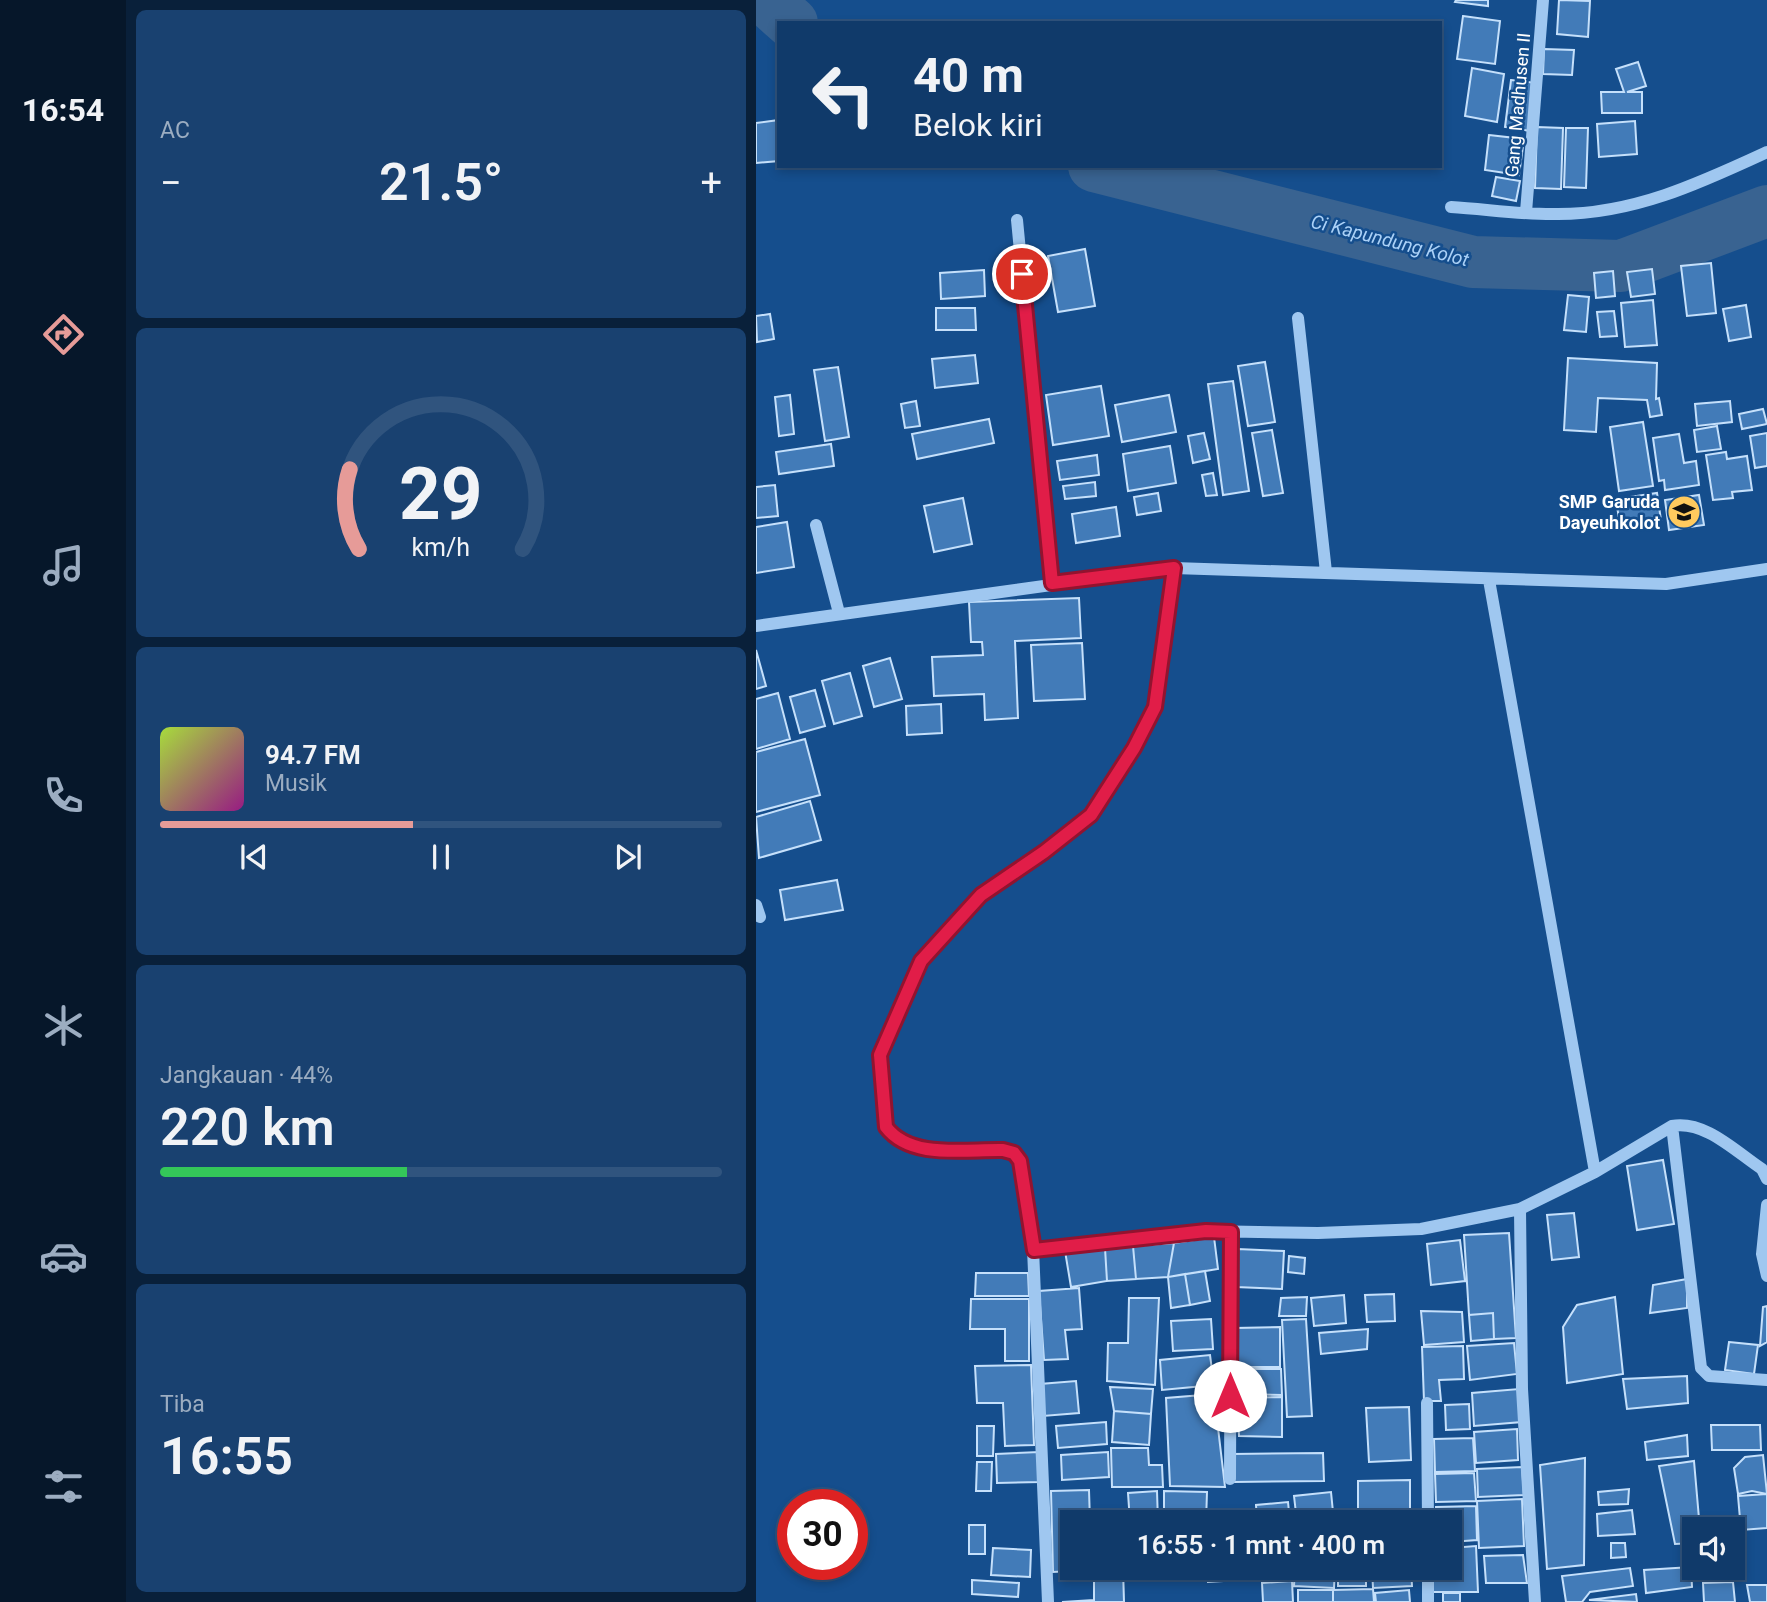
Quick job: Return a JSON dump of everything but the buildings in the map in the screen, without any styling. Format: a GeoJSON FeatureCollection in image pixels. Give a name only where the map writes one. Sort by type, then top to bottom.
{"type":"FeatureCollection","features":[{"type":"Feature","properties":{"kind":"street","name":"Gang Madhusen II"},"geometry":{"type":"LineString","coordinates":[[1526,212],[1544,0]]}},
{"type":"Feature","properties":{"kind":"street"},"geometry":{"type":"LineString","coordinates":[[1451,207],[1558,214],[1604,210],[1676,193],[1767,152]]}},
{"type":"Feature","properties":{"kind":"street"},"geometry":{"type":"LineString","coordinates":[[1017,220],[1052,583]]}},
{"type":"Feature","properties":{"kind":"street"},"geometry":{"type":"LineString","coordinates":[[1298,318],[1326,572]]}},
{"type":"Feature","properties":{"kind":"street"},"geometry":{"type":"LineString","coordinates":[[816,525],[839,613]]}},
{"type":"Feature","properties":{"kind":"street"},"geometry":{"type":"LineString","coordinates":[[1048,1602],[1034,1250],[1020,1161],[1014,1153],[1003,1150],[928,1149],[905,1145],[886,1127],[880,1055],[921,961],[981,895],[1044,852],[1091,815],[1134,748],[1155,707],[1174,568]]}},
{"type":"Feature","properties":{"kind":"street"},"geometry":{"type":"LineString","coordinates":[[756,626],[1174,568],[1665,584],[1767,569]]}},
{"type":"Feature","properties":{"kind":"street"},"geometry":{"type":"LineString","coordinates":[[1489,580],[1595,1172]]}},
{"type":"Feature","properties":{"kind":"street"},"geometry":{"type":"LineString","coordinates":[[1034,1250],[1206,1231],[1421,1229],[1520,1209],[1595,1172],[1672,1126],[1691,1124],[1762,1169],[1767,1180]]}},
{"type":"Feature","properties":{"kind":"street"},"geometry":{"type":"LineString","coordinates":[[1672,1126],[1701,1368],[1709,1376],[1767,1380]]}},
{"type":"Feature","properties":{"kind":"street"},"geometry":{"type":"LineString","coordinates":[[1767,1205],[1762,1254],[1767,1276]]}},
{"type":"Feature","properties":{"kind":"street"},"geometry":{"type":"LineString","coordinates":[[1520,1209],[1522,1389],[1535,1602]]}},
{"type":"Feature","properties":{"kind":"street"},"geometry":{"type":"LineString","coordinates":[[1230,1479],[1231,1232]]}},
{"type":"Feature","properties":{"kind":"street"},"geometry":{"type":"LineString","coordinates":[[1427,1403],[1428,1510]]}},
{"type":"Feature","properties":{"kind":"street"},"geometry":{"type":"LineString","coordinates":[[1428,1580],[1428,1602]]}},
{"type":"Feature","properties":{"kind":"waterway","name":"Ci Kapundung Kolot"},"geometry":{"type":"LineString","coordinates":[[766,0],[790,21]]}},
{"type":"Feature","properties":{"kind":"waterway","name":"Ci Kapundung Kolot"},"geometry":{"type":"LineString","coordinates":[[1102,168],[1473,262],[1621,266],[1767,211]]}},
{"type":"Feature","properties":{"kind":"place","name":"SMP Garuda Dayeuhkolot"},"geometry":{"type":"Point","coordinates":[1684,512]}},
{"type":"Feature","properties":{"kind":"route"},"geometry":{"type":"LineString","coordinates":[[1022,274],[1052,583],[1174,568],[1155,707],[1134,748],[1091,815],[1044,852],[981,895],[921,961],[880,1055],[886,1127],[905,1145],[928,1149],[1003,1150],[1014,1153],[1020,1161],[1034,1250],[1206,1231],[1231,1232],[1230,1396]]}}]}
